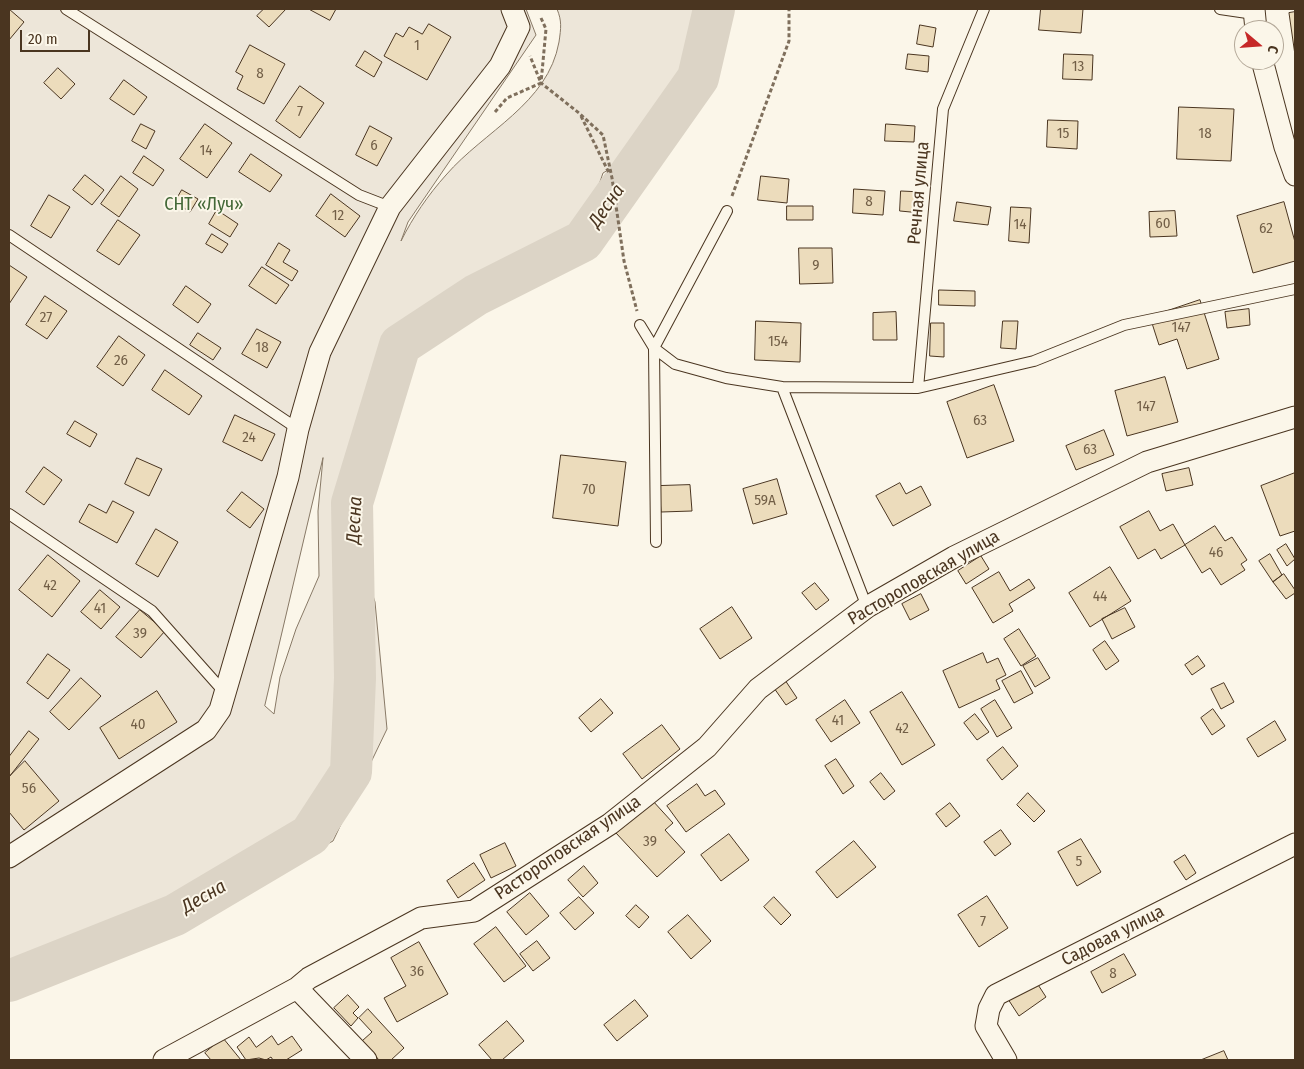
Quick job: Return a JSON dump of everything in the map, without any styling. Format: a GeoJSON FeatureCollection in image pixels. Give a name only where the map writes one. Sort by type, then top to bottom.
{"type":"FeatureCollection","features":[{"type":"Feature","properties":{"kind":"street"},"geometry":{"type":"LineString","coordinates":[[9,857],[206,730],[220,710],[288,477],[298,429],[320,352],[390,208],[500,66],[519,27],[512,9]]}},
{"type":"Feature","properties":{"kind":"street"},"geometry":{"type":"LineString","coordinates":[[1265,70],[1284,147],[1295,175]]}},
{"type":"Feature","properties":{"kind":"street","name":"Растороповская улица"},"geometry":{"type":"LineString","coordinates":[[297,988],[309,978],[421,918],[474,911],[610,824],[708,747],[758,688],[867,607],[954,557],[1147,462],[1295,417]]}},
{"type":"Feature","properties":{"kind":"street","name":"Садовая улица"},"geometry":{"type":"LineString","coordinates":[[1006,1060],[986,1026],[989,1009],[996,995],[1295,844]]}},
{"type":"Feature","properties":{"kind":"street"},"geometry":{"type":"LineString","coordinates":[[164,1060],[297,988],[366,1060]]}},
{"type":"Feature","properties":{"kind":"lane"},"geometry":{"type":"LineString","coordinates":[[66,9],[359,195],[390,208]]}},
{"type":"Feature","properties":{"kind":"lane","name":"Речная улица"},"geometry":{"type":"LineString","coordinates":[[918,388],[943,109],[984,9]]}},
{"type":"Feature","properties":{"kind":"lane"},"geometry":{"type":"LineString","coordinates":[[1220,9],[1254,17]]}},
{"type":"Feature","properties":{"kind":"lane"},"geometry":{"type":"LineString","coordinates":[[656,542],[654,348],[727,211]]}},
{"type":"Feature","properties":{"kind":"lane"},"geometry":{"type":"LineString","coordinates":[[9,235],[298,429]]}},
{"type":"Feature","properties":{"kind":"lane"},"geometry":{"type":"LineString","coordinates":[[640,325],[654,348],[675,364],[726,378],[782,387],[918,388],[1034,361],[1124,325],[1295,289]]}},
{"type":"Feature","properties":{"kind":"lane"},"geometry":{"type":"LineString","coordinates":[[782,387],[867,607]]}},
{"type":"Feature","properties":{"kind":"lane"},"geometry":{"type":"LineString","coordinates":[[9,514],[152,611],[224,692]]}},
{"type":"Feature","properties":{"kind":"path"},"geometry":{"type":"LineString","coordinates":[[727,211],[789,41],[789,9]]}},
{"type":"Feature","properties":{"kind":"path"},"geometry":{"type":"LineString","coordinates":[[540,16],[546,29],[540,83],[579,113],[603,135],[612,178],[624,261],[640,325]]}},
{"type":"Feature","properties":{"kind":"path"},"geometry":{"type":"LineString","coordinates":[[579,113],[612,178]]}},
{"type":"Feature","properties":{"kind":"green space","name":"СНТ «Луч»"},"geometry":{"type":"Polygon","coordinates":[[[9,9],[526,9],[536,35],[408,222],[401,241],[421,206],[446,175],[461,159],[513,115],[542,83],[553,64],[559,42],[561,25],[557,9],[704,9],[693,77],[659,145],[639,169],[620,163],[603,173],[592,205],[563,245],[461,291],[381,376],[361,444],[347,513],[375,602],[387,729],[333,841],[166,930],[45,983],[9,961],[9,9]],[[323,458],[265,706],[274,714],[280,677],[296,629],[319,576],[318,511],[323,458]]]}},
{"type":"Feature","properties":{"kind":"building"},"geometry":{"type":"Polygon","coordinates":[[[9,9],[24,22],[9,40],[9,9]]]}},
{"type":"Feature","properties":{"kind":"building"},"geometry":{"type":"Polygon","coordinates":[[[264,9],[286,9],[269,27],[257,16],[264,9]]]}},
{"type":"Feature","properties":{"kind":"building"},"geometry":{"type":"Polygon","coordinates":[[[309,9],[336,9],[330,20],[309,9]]]}},
{"type":"Feature","properties":{"kind":"building"},"geometry":{"type":"Polygon","coordinates":[[[1041,9],[1083,9],[1081,33],[1039,30],[1041,9]]]}},
{"type":"Feature","properties":{"kind":"building"},"geometry":{"type":"Polygon","coordinates":[[[1295,12],[1295,55],[1289,13],[1295,12]]]}},
{"type":"Feature","properties":{"kind":"building"},"geometry":{"type":"Polygon","coordinates":[[[429,24],[451,37],[427,80],[384,56],[396,33],[403,37],[409,27],[422,34],[429,24]]]}},
{"type":"Feature","properties":{"kind":"building"},"geometry":{"type":"Polygon","coordinates":[[[920,25],[936,28],[933,47],[917,44],[920,25]]]}},
{"type":"Feature","properties":{"kind":"building"},"geometry":{"type":"Polygon","coordinates":[[[250,45],[285,64],[264,104],[237,89],[243,76],[236,72],[250,45]]]}},
{"type":"Feature","properties":{"kind":"building"},"geometry":{"type":"Polygon","coordinates":[[[365,51],[382,62],[374,77],[356,66],[365,51]]]}},
{"type":"Feature","properties":{"kind":"building"},"geometry":{"type":"Polygon","coordinates":[[[908,54],[929,56],[928,72],[906,69],[908,54]]]}},
{"type":"Feature","properties":{"kind":"building"},"geometry":{"type":"Polygon","coordinates":[[[1064,54],[1093,55],[1092,80],[1063,79],[1064,54]]]}},
{"type":"Feature","properties":{"kind":"building"},"geometry":{"type":"Polygon","coordinates":[[[58,68],[75,84],[61,99],[44,83],[58,68]]]}},
{"type":"Feature","properties":{"kind":"building"},"geometry":{"type":"Polygon","coordinates":[[[124,80],[147,97],[134,115],[110,99],[124,80]]]}},
{"type":"Feature","properties":{"kind":"building"},"geometry":{"type":"Polygon","coordinates":[[[300,86],[324,103],[300,138],[276,121],[300,86]]]}},
{"type":"Feature","properties":{"kind":"building"},"geometry":{"type":"Polygon","coordinates":[[[1179,107],[1234,109],[1231,161],[1177,159],[1179,107]]]}},
{"type":"Feature","properties":{"kind":"building"},"geometry":{"type":"Polygon","coordinates":[[[1048,120],[1078,121],[1077,149],[1047,147],[1048,120]]]}},
{"type":"Feature","properties":{"kind":"building"},"geometry":{"type":"Polygon","coordinates":[[[141,124],[155,131],[146,149],[132,141],[141,124]]]}},
{"type":"Feature","properties":{"kind":"building"},"geometry":{"type":"Polygon","coordinates":[[[205,124],[232,143],[207,178],[180,159],[205,124]]]}},
{"type":"Feature","properties":{"kind":"building"},"geometry":{"type":"Polygon","coordinates":[[[886,124],[915,126],[914,142],[885,141],[886,124]]]}},
{"type":"Feature","properties":{"kind":"building"},"geometry":{"type":"Polygon","coordinates":[[[370,126],[392,138],[377,166],[356,155],[370,126]]]}},
{"type":"Feature","properties":{"kind":"building"},"geometry":{"type":"Polygon","coordinates":[[[251,154],[282,175],[270,192],[239,172],[251,154]]]}},
{"type":"Feature","properties":{"kind":"building"},"geometry":{"type":"Polygon","coordinates":[[[144,156],[164,170],[153,186],[133,173],[144,156]]]}},
{"type":"Feature","properties":{"kind":"building"},"geometry":{"type":"Polygon","coordinates":[[[85,175],[104,190],[92,205],[73,190],[85,175]]]}},
{"type":"Feature","properties":{"kind":"building"},"geometry":{"type":"Polygon","coordinates":[[[121,176],[138,189],[119,217],[101,204],[121,176]]]}},
{"type":"Feature","properties":{"kind":"building"},"geometry":{"type":"Polygon","coordinates":[[[761,176],[789,179],[787,203],[758,200],[761,176]]]}},
{"type":"Feature","properties":{"kind":"building"},"geometry":{"type":"Polygon","coordinates":[[[854,189],[885,191],[883,215],[853,213],[854,189]]]}},
{"type":"Feature","properties":{"kind":"building"},"geometry":{"type":"Polygon","coordinates":[[[182,190],[198,199],[190,212],[175,202],[182,190]]]}},
{"type":"Feature","properties":{"kind":"building"},"geometry":{"type":"Polygon","coordinates":[[[901,191],[922,192],[921,213],[900,211],[901,191]]]}},
{"type":"Feature","properties":{"kind":"building"},"geometry":{"type":"Polygon","coordinates":[[[331,194],[360,216],[345,237],[316,216],[331,194]]]}},
{"type":"Feature","properties":{"kind":"building"},"geometry":{"type":"Polygon","coordinates":[[[49,195],[70,207],[51,238],[31,226],[49,195]]]}},
{"type":"Feature","properties":{"kind":"building"},"geometry":{"type":"Polygon","coordinates":[[[957,202],[991,207],[988,225],[954,221],[957,202]]]}},
{"type":"Feature","properties":{"kind":"building"},"geometry":{"type":"Polygon","coordinates":[[[1284,202],[1295,242],[1295,261],[1253,273],[1237,216],[1284,202]]]}},
{"type":"Feature","properties":{"kind":"building"},"geometry":{"type":"Polygon","coordinates":[[[787,206],[813,206],[813,220],[787,220],[787,206]]]}},
{"type":"Feature","properties":{"kind":"building"},"geometry":{"type":"Polygon","coordinates":[[[1011,207],[1031,208],[1029,243],[1009,241],[1011,207]]]}},
{"type":"Feature","properties":{"kind":"building"},"geometry":{"type":"Polygon","coordinates":[[[217,210],[238,224],[230,237],[209,224],[217,210]]]}},
{"type":"Feature","properties":{"kind":"building"},"geometry":{"type":"Polygon","coordinates":[[[1175,211],[1177,236],[1150,237],[1149,212],[1175,211]]]}},
{"type":"Feature","properties":{"kind":"building"},"geometry":{"type":"Polygon","coordinates":[[[118,220],[140,235],[119,265],[97,251],[118,220]]]}},
{"type":"Feature","properties":{"kind":"building"},"geometry":{"type":"Polygon","coordinates":[[[212,234],[228,244],[222,253],[206,244],[212,234]]]}},
{"type":"Feature","properties":{"kind":"building"},"geometry":{"type":"Polygon","coordinates":[[[279,243],[290,250],[283,262],[298,271],[292,281],[266,265],[279,243]]]}},
{"type":"Feature","properties":{"kind":"building"},"geometry":{"type":"Polygon","coordinates":[[[799,248],[832,248],[833,283],[800,284],[799,248]]]}},
{"type":"Feature","properties":{"kind":"building"},"geometry":{"type":"Polygon","coordinates":[[[9,265],[27,277],[9,304],[9,265]]]}},
{"type":"Feature","properties":{"kind":"building"},"geometry":{"type":"Polygon","coordinates":[[[262,267],[289,285],[276,304],[249,286],[262,267]]]}},
{"type":"Feature","properties":{"kind":"building"},"geometry":{"type":"Polygon","coordinates":[[[186,286],[211,304],[198,323],[173,305],[186,286]]]}},
{"type":"Feature","properties":{"kind":"building"},"geometry":{"type":"Polygon","coordinates":[[[939,290],[975,291],[975,306],[939,305],[939,290]]]}},
{"type":"Feature","properties":{"kind":"building"},"geometry":{"type":"Polygon","coordinates":[[[45,296],[67,311],[47,339],[26,325],[45,296]]]}},
{"type":"Feature","properties":{"kind":"building"},"geometry":{"type":"Polygon","coordinates":[[[1200,300],[1219,359],[1187,369],[1177,339],[1159,345],[1150,317],[1200,300]]]}},
{"type":"Feature","properties":{"kind":"building"},"geometry":{"type":"Polygon","coordinates":[[[1249,309],[1250,325],[1227,328],[1225,312],[1249,309]]]}},
{"type":"Feature","properties":{"kind":"building"},"geometry":{"type":"Polygon","coordinates":[[[896,312],[897,340],[873,340],[873,313],[896,312]]]}},
{"type":"Feature","properties":{"kind":"building"},"geometry":{"type":"Polygon","coordinates":[[[756,321],[801,323],[800,362],[755,360],[756,321]]]}},
{"type":"Feature","properties":{"kind":"building"},"geometry":{"type":"Polygon","coordinates":[[[1003,321],[1018,321],[1016,349],[1001,348],[1003,321]]]}},
{"type":"Feature","properties":{"kind":"building"},"geometry":{"type":"Polygon","coordinates":[[[931,323],[944,323],[944,357],[930,356],[931,323]]]}},
{"type":"Feature","properties":{"kind":"building"},"geometry":{"type":"Polygon","coordinates":[[[257,329],[281,342],[267,368],[242,354],[257,329]]]}},
{"type":"Feature","properties":{"kind":"building"},"geometry":{"type":"Polygon","coordinates":[[[198,333],[221,348],[213,360],[190,345],[198,333]]]}},
{"type":"Feature","properties":{"kind":"building"},"geometry":{"type":"Polygon","coordinates":[[[119,336],[145,355],[123,386],[97,367],[119,336]]]}},
{"type":"Feature","properties":{"kind":"building"},"geometry":{"type":"Polygon","coordinates":[[[165,370],[202,396],[189,415],[152,390],[165,370]]]}},
{"type":"Feature","properties":{"kind":"building"},"geometry":{"type":"Polygon","coordinates":[[[1165,377],[1178,422],[1127,436],[1115,391],[1165,377]]]}},
{"type":"Feature","properties":{"kind":"building"},"geometry":{"type":"Polygon","coordinates":[[[994,385],[1014,441],[967,458],[947,402],[994,385]]]}},
{"type":"Feature","properties":{"kind":"building"},"geometry":{"type":"Polygon","coordinates":[[[235,415],[275,434],[262,461],[223,442],[235,415]]]}},
{"type":"Feature","properties":{"kind":"building"},"geometry":{"type":"Polygon","coordinates":[[[75,421],[97,434],[90,447],[67,434],[75,421]]]}},
{"type":"Feature","properties":{"kind":"building"},"geometry":{"type":"Polygon","coordinates":[[[1104,430],[1114,455],[1076,470],[1066,446],[1104,430]]]}},
{"type":"Feature","properties":{"kind":"building"},"geometry":{"type":"Polygon","coordinates":[[[561,455],[626,462],[618,526],[553,518],[561,455]]]}},
{"type":"Feature","properties":{"kind":"building"},"geometry":{"type":"Polygon","coordinates":[[[137,458],[162,469],[149,496],[125,484],[137,458]]]}},
{"type":"Feature","properties":{"kind":"building"},"geometry":{"type":"Polygon","coordinates":[[[44,467],[62,480],[44,505],[26,492],[44,467]]]}},
{"type":"Feature","properties":{"kind":"building"},"geometry":{"type":"Polygon","coordinates":[[[1189,468],[1193,485],[1166,491],[1162,474],[1189,468]]]}},
{"type":"Feature","properties":{"kind":"building"},"geometry":{"type":"Polygon","coordinates":[[[1295,473],[1295,531],[1280,536],[1261,486],[1295,473]]]}},
{"type":"Feature","properties":{"kind":"building"},"geometry":{"type":"Polygon","coordinates":[[[777,479],[787,514],[753,524],[743,489],[777,479]]]}},
{"type":"Feature","properties":{"kind":"building"},"geometry":{"type":"Polygon","coordinates":[[[900,483],[906,494],[921,486],[931,505],[893,526],[876,496],[900,483]]]}},
{"type":"Feature","properties":{"kind":"building"},"geometry":{"type":"Polygon","coordinates":[[[690,485],[692,511],[661,512],[659,486],[690,485]]]}},
{"type":"Feature","properties":{"kind":"building"},"geometry":{"type":"Polygon","coordinates":[[[242,492],[264,509],[250,528],[227,511],[242,492]]]}},
{"type":"Feature","properties":{"kind":"building"},"geometry":{"type":"Polygon","coordinates":[[[113,501],[134,512],[117,543],[79,522],[89,504],[106,513],[113,501]]]}},
{"type":"Feature","properties":{"kind":"building"},"geometry":{"type":"Polygon","coordinates":[[[1149,511],[1160,531],[1173,524],[1185,545],[1161,559],[1155,549],[1138,559],[1120,527],[1149,511]]]}},
{"type":"Feature","properties":{"kind":"building"},"geometry":{"type":"Polygon","coordinates":[[[1215,526],[1225,541],[1232,537],[1247,560],[1241,564],[1245,570],[1221,585],[1210,568],[1202,573],[1185,545],[1215,526]]]}},
{"type":"Feature","properties":{"kind":"building"},"geometry":{"type":"Polygon","coordinates":[[[156,529],[178,542],[158,577],[136,564],[156,529]]]}},
{"type":"Feature","properties":{"kind":"building"},"geometry":{"type":"Polygon","coordinates":[[[1286,544],[1295,559],[1287,566],[1277,550],[1286,544]]]}},
{"type":"Feature","properties":{"kind":"building"},"geometry":{"type":"Polygon","coordinates":[[[1270,554],[1282,575],[1273,582],[1259,561],[1270,554]]]}},
{"type":"Feature","properties":{"kind":"building"},"geometry":{"type":"Polygon","coordinates":[[[48,555],[80,581],[52,617],[19,590],[48,555]]]}},
{"type":"Feature","properties":{"kind":"building"},"geometry":{"type":"Polygon","coordinates":[[[981,556],[989,569],[966,584],[958,571],[981,556]]]}},
{"type":"Feature","properties":{"kind":"building"},"geometry":{"type":"Polygon","coordinates":[[[1110,567],[1131,601],[1090,627],[1069,593],[1110,567]]]}},
{"type":"Feature","properties":{"kind":"building"},"geometry":{"type":"Polygon","coordinates":[[[999,572],[1010,591],[1029,579],[1035,588],[1009,604],[1013,611],[993,623],[972,588],[999,572]]]}},
{"type":"Feature","properties":{"kind":"building"},"geometry":{"type":"Polygon","coordinates":[[[1284,574],[1295,590],[1295,593],[1286,599],[1273,582],[1284,574]]]}},
{"type":"Feature","properties":{"kind":"building"},"geometry":{"type":"Polygon","coordinates":[[[815,583],[829,600],[816,610],[802,593],[815,583]]]}},
{"type":"Feature","properties":{"kind":"building"},"geometry":{"type":"Polygon","coordinates":[[[100,590],[120,607],[101,629],[81,612],[100,590]]]}},
{"type":"Feature","properties":{"kind":"building"},"geometry":{"type":"Polygon","coordinates":[[[921,594],[929,610],[910,620],[902,604],[921,594]]]}},
{"type":"Feature","properties":{"kind":"building"},"geometry":{"type":"Polygon","coordinates":[[[732,607],[752,638],[720,659],[700,629],[732,607]]]}},
{"type":"Feature","properties":{"kind":"building"},"geometry":{"type":"Polygon","coordinates":[[[1125,608],[1135,627],[1112,639],[1102,619],[1125,608]]]}},
{"type":"Feature","properties":{"kind":"building"},"geometry":{"type":"Polygon","coordinates":[[[140,610],[165,631],[141,658],[116,637],[140,610]]]}},
{"type":"Feature","properties":{"kind":"building"},"geometry":{"type":"Polygon","coordinates":[[[1019,629],[1036,656],[1021,666],[1004,639],[1019,629]]]}},
{"type":"Feature","properties":{"kind":"building"},"geometry":{"type":"Polygon","coordinates":[[[1105,641],[1119,661],[1106,670],[1093,650],[1105,641]]]}},
{"type":"Feature","properties":{"kind":"building"},"geometry":{"type":"Polygon","coordinates":[[[983,653],[987,663],[998,658],[1006,675],[996,680],[1000,689],[959,708],[943,671],[983,653]]]}},
{"type":"Feature","properties":{"kind":"building"},"geometry":{"type":"Polygon","coordinates":[[[48,654],[70,670],[48,699],[27,683],[48,654]]]}},
{"type":"Feature","properties":{"kind":"building"},"geometry":{"type":"Polygon","coordinates":[[[1198,656],[1205,666],[1192,675],[1185,665],[1198,656]]]}},
{"type":"Feature","properties":{"kind":"building"},"geometry":{"type":"Polygon","coordinates":[[[1038,658],[1050,678],[1035,687],[1023,666],[1038,658]]]}},
{"type":"Feature","properties":{"kind":"building"},"geometry":{"type":"Polygon","coordinates":[[[1021,671],[1033,693],[1014,703],[1002,681],[1021,671]]]}},
{"type":"Feature","properties":{"kind":"building"},"geometry":{"type":"Polygon","coordinates":[[[81,678],[101,696],[69,730],[50,712],[81,678]]]}},
{"type":"Feature","properties":{"kind":"building"},"geometry":{"type":"Polygon","coordinates":[[[785,680],[797,698],[786,705],[774,688],[785,680]]]}},
{"type":"Feature","properties":{"kind":"building"},"geometry":{"type":"Polygon","coordinates":[[[1224,683],[1234,702],[1221,709],[1211,689],[1224,683]]]}},
{"type":"Feature","properties":{"kind":"building"},"geometry":{"type":"Polygon","coordinates":[[[157,691],[177,722],[119,759],[100,728],[157,691]]]}},
{"type":"Feature","properties":{"kind":"building"},"geometry":{"type":"Polygon","coordinates":[[[902,692],[935,745],[902,765],[870,712],[902,692]]]}},
{"type":"Feature","properties":{"kind":"building"},"geometry":{"type":"Polygon","coordinates":[[[601,699],[613,713],[591,732],[579,718],[601,699]]]}},
{"type":"Feature","properties":{"kind":"building"},"geometry":{"type":"Polygon","coordinates":[[[845,700],[860,723],[831,742],[816,720],[845,700]]]}},
{"type":"Feature","properties":{"kind":"building"},"geometry":{"type":"Polygon","coordinates":[[[995,700],[1012,728],[997,737],[981,709],[995,700]]]}},
{"type":"Feature","properties":{"kind":"building"},"geometry":{"type":"Polygon","coordinates":[[[1213,709],[1225,726],[1212,735],[1201,718],[1213,709]]]}},
{"type":"Feature","properties":{"kind":"building"},"geometry":{"type":"Polygon","coordinates":[[[975,714],[989,732],[977,740],[964,723],[975,714]]]}},
{"type":"Feature","properties":{"kind":"building"},"geometry":{"type":"Polygon","coordinates":[[[1275,721],[1286,740],[1258,757],[1247,739],[1275,721]]]}},
{"type":"Feature","properties":{"kind":"building"},"geometry":{"type":"Polygon","coordinates":[[[662,725],[680,749],[642,779],[623,754],[662,725]]]}},
{"type":"Feature","properties":{"kind":"building"},"geometry":{"type":"Polygon","coordinates":[[[29,731],[39,739],[9,777],[9,757],[29,731]]]}},
{"type":"Feature","properties":{"kind":"building"},"geometry":{"type":"Polygon","coordinates":[[[1003,747],[1018,766],[1002,780],[987,760],[1003,747]]]}},
{"type":"Feature","properties":{"kind":"building"},"geometry":{"type":"Polygon","coordinates":[[[836,759],[854,786],[843,794],[825,766],[836,759]]]}},
{"type":"Feature","properties":{"kind":"building"},"geometry":{"type":"Polygon","coordinates":[[[25,761],[59,801],[24,830],[9,812],[9,777],[25,761]]]}},
{"type":"Feature","properties":{"kind":"building"},"geometry":{"type":"Polygon","coordinates":[[[881,773],[895,791],[884,800],[870,782],[881,773]]]}},
{"type":"Feature","properties":{"kind":"building"},"geometry":{"type":"Polygon","coordinates":[[[697,784],[705,796],[715,790],[725,804],[686,832],[667,806],[697,784]]]}},
{"type":"Feature","properties":{"kind":"building"},"geometry":{"type":"Polygon","coordinates":[[[1028,793],[1045,811],[1034,822],[1017,805],[1028,793]]]}},
{"type":"Feature","properties":{"kind":"building"},"geometry":{"type":"Polygon","coordinates":[[[652,800],[673,823],[665,830],[685,852],[657,877],[616,833],[652,800]]]}},
{"type":"Feature","properties":{"kind":"building"},"geometry":{"type":"Polygon","coordinates":[[[950,803],[960,816],[946,827],[936,814],[950,803]]]}},
{"type":"Feature","properties":{"kind":"building"},"geometry":{"type":"Polygon","coordinates":[[[1001,830],[1011,844],[995,856],[984,842],[1001,830]]]}},
{"type":"Feature","properties":{"kind":"building"},"geometry":{"type":"Polygon","coordinates":[[[729,834],[749,860],[721,881],[701,855],[729,834]]]}},
{"type":"Feature","properties":{"kind":"building"},"geometry":{"type":"Polygon","coordinates":[[[1081,839],[1101,872],[1077,886],[1058,852],[1081,839]]]}},
{"type":"Feature","properties":{"kind":"building"},"geometry":{"type":"Polygon","coordinates":[[[854,841],[876,867],[837,898],[816,872],[854,841]]]}},
{"type":"Feature","properties":{"kind":"building"},"geometry":{"type":"Polygon","coordinates":[[[505,843],[516,866],[491,878],[480,855],[505,843]]]}},
{"type":"Feature","properties":{"kind":"building"},"geometry":{"type":"Polygon","coordinates":[[[1185,855],[1196,873],[1186,880],[1174,862],[1185,855]]]}},
{"type":"Feature","properties":{"kind":"building"},"geometry":{"type":"Polygon","coordinates":[[[474,863],[485,880],[458,898],[447,881],[474,863]]]}},
{"type":"Feature","properties":{"kind":"building"},"geometry":{"type":"Polygon","coordinates":[[[584,866],[598,883],[583,897],[568,880],[584,866]]]}},
{"type":"Feature","properties":{"kind":"building"},"geometry":{"type":"Polygon","coordinates":[[[530,893],[549,916],[526,935],[507,912],[530,893]]]}},
{"type":"Feature","properties":{"kind":"building"},"geometry":{"type":"Polygon","coordinates":[[[987,896],[1008,928],[979,947],[958,915],[987,896]]]}},
{"type":"Feature","properties":{"kind":"building"},"geometry":{"type":"Polygon","coordinates":[[[579,897],[594,913],[575,930],[560,913],[579,897]]]}},
{"type":"Feature","properties":{"kind":"building"},"geometry":{"type":"Polygon","coordinates":[[[774,897],[791,915],[781,925],[764,907],[774,897]]]}},
{"type":"Feature","properties":{"kind":"building"},"geometry":{"type":"Polygon","coordinates":[[[636,905],[649,917],[639,928],[626,916],[636,905]]]}},
{"type":"Feature","properties":{"kind":"building"},"geometry":{"type":"Polygon","coordinates":[[[688,915],[711,941],[691,959],[668,932],[688,915]]]}},
{"type":"Feature","properties":{"kind":"building"},"geometry":{"type":"Polygon","coordinates":[[[496,927],[526,966],[504,982],[474,944],[496,927]]]}},
{"type":"Feature","properties":{"kind":"building"},"geometry":{"type":"Polygon","coordinates":[[[537,941],[550,958],[533,971],[520,954],[537,941]]]}},
{"type":"Feature","properties":{"kind":"building"},"geometry":{"type":"Polygon","coordinates":[[[419,942],[448,994],[397,1022],[384,998],[406,986],[391,958],[419,942]]]}},
{"type":"Feature","properties":{"kind":"building"},"geometry":{"type":"Polygon","coordinates":[[[1124,954],[1136,975],[1102,993],[1091,972],[1124,954]]]}},
{"type":"Feature","properties":{"kind":"building"},"geometry":{"type":"Polygon","coordinates":[[[1033,977],[1046,997],[1019,1016],[1006,996],[1033,977]]]}},
{"type":"Feature","properties":{"kind":"building"},"geometry":{"type":"Polygon","coordinates":[[[348,995],[359,1007],[353,1013],[358,1018],[351,1026],[334,1008],[348,995]]]}},
{"type":"Feature","properties":{"kind":"building"},"geometry":{"type":"Polygon","coordinates":[[[635,1000],[648,1016],[617,1041],[604,1025],[635,1000]]]}},
{"type":"Feature","properties":{"kind":"building"},"geometry":{"type":"Polygon","coordinates":[[[368,1009],[404,1048],[391,1060],[379,1060],[362,1041],[372,1032],[359,1018],[368,1009]]]}},
{"type":"Feature","properties":{"kind":"building"},"geometry":{"type":"Polygon","coordinates":[[[507,1021],[524,1041],[502,1060],[492,1060],[479,1045],[507,1021]]]}},
{"type":"Feature","properties":{"kind":"building"},"geometry":{"type":"Polygon","coordinates":[[[272,1036],[278,1045],[292,1036],[302,1050],[286,1060],[273,1060],[271,1057],[266,1060],[259,1058],[246,1060],[237,1047],[249,1037],[256,1047],[272,1036]]]}},
{"type":"Feature","properties":{"kind":"building"},"geometry":{"type":"Polygon","coordinates":[[[223,1038],[241,1060],[211,1060],[205,1053],[223,1038]]]}},
{"type":"Feature","properties":{"kind":"building"},"geometry":{"type":"Polygon","coordinates":[[[1224,1051],[1228,1060],[1201,1060],[1224,1051]]]}},
{"type":"Feature","properties":{"kind":"waterway","name":"Десна"},"geometry":{"type":"LineString","coordinates":[[9,981],[175,915],[310,835],[351,772],[355,678],[352,503],[400,345],[476,295],[583,241],[698,78],[714,9]]}}]}
